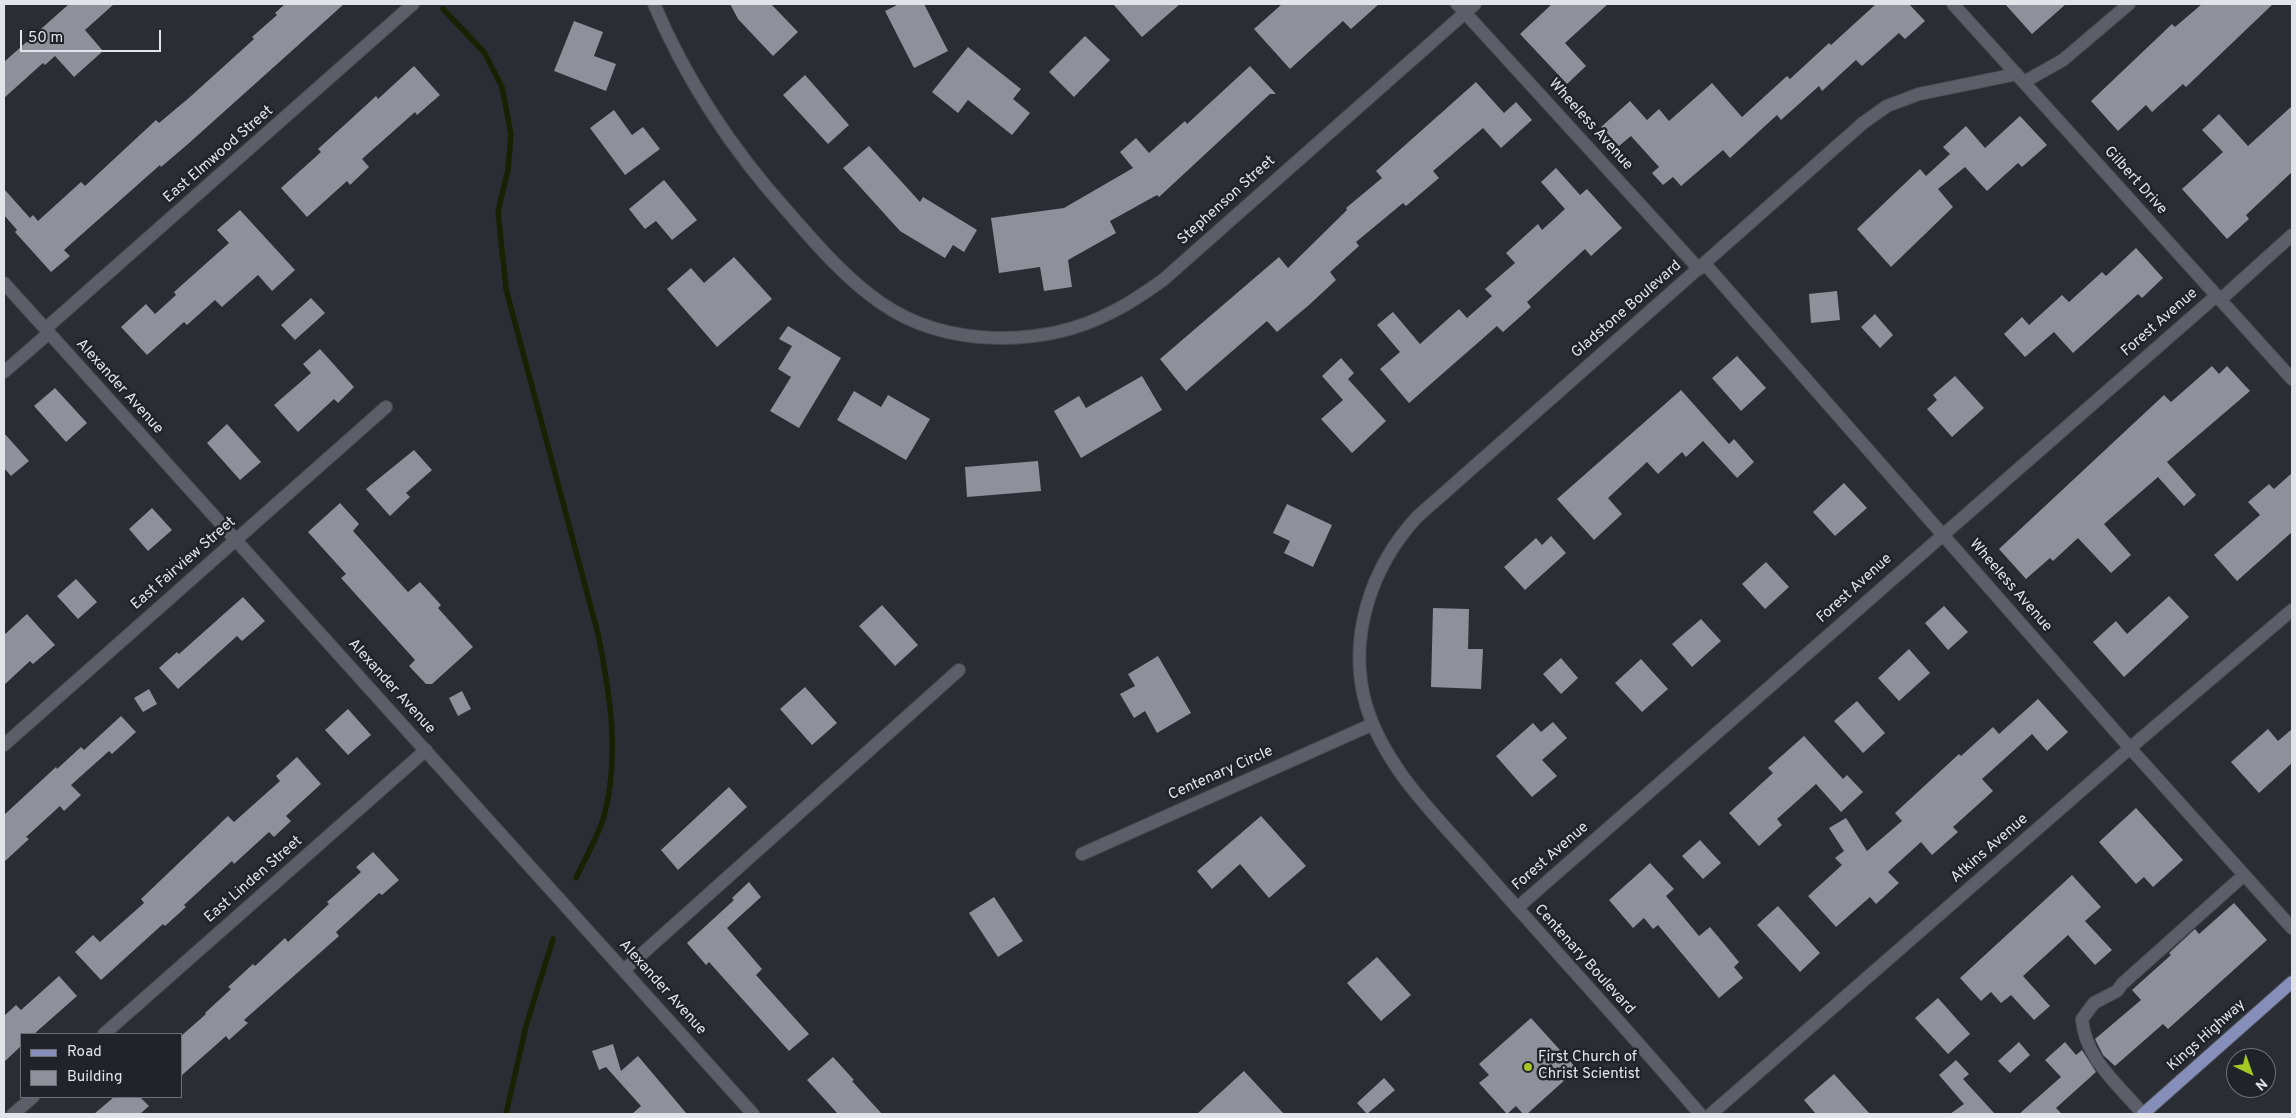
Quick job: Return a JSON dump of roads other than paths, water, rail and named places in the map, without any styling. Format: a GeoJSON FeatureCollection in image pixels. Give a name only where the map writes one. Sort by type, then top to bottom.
{"type":"FeatureCollection","features":[{"type":"Feature","properties":{"kind":"main road","name":"Kings Highway"},"geometry":{"type":"LineString","coordinates":[[2143,1114],[2292,982]]}},
{"type":"Feature","properties":{"kind":"street","name":"East Elmwood Street"},"geometry":{"type":"LineString","coordinates":[[4,372],[47,331],[413,4]]}},
{"type":"Feature","properties":{"kind":"street","name":"Stephenson Street"},"geometry":{"type":"LineString","coordinates":[[654,4],[686,70],[746,160],[771,193],[835,265],[882,304],[915,321],[961,333],[998,338],[1036,336],[1075,328],[1111,313],[1163,280],[1466,7]]}},
{"type":"Feature","properties":{"kind":"street","name":"Gilbert Drive"},"geometry":{"type":"LineString","coordinates":[[1953,4],[2292,379]]}},
{"type":"Feature","properties":{"kind":"street","name":"Gladstone Boulevard"},"geometry":{"type":"LineString","coordinates":[[1361,671],[1362,632],[1369,597],[1382,564],[1402,534],[1417,517],[1863,123],[1887,106],[1919,94],[2021,78],[2063,60],[2129,4]]}},
{"type":"Feature","properties":{"kind":"street","name":"Wheeless Avenue"},"geometry":{"type":"LineString","coordinates":[[1466,7],[1942,533],[2130,748],[2292,928]]}},
{"type":"Feature","properties":{"kind":"street","name":"Forest Avenue"},"geometry":{"type":"LineString","coordinates":[[1517,908],[1942,533],[2292,235]]}},
{"type":"Feature","properties":{"kind":"street","name":"Alexander Avenue"},"geometry":{"type":"LineString","coordinates":[[4,283],[753,1114]]}},
{"type":"Feature","properties":{"kind":"street","name":"East Fairview Street"},"geometry":{"type":"LineString","coordinates":[[4,745],[386,407]]}},
{"type":"Feature","properties":{"kind":"street","name":"Atkins Avenue"},"geometry":{"type":"LineString","coordinates":[[1711,1114],[2130,748],[2292,610]]}},
{"type":"Feature","properties":{"kind":"street"},"geometry":{"type":"LineString","coordinates":[[624,970],[959,670]]}},
{"type":"Feature","properties":{"kind":"street","name":"Centenary Boulevard"},"geometry":{"type":"LineString","coordinates":[[1361,671],[1366,705],[1373,724],[1379,738],[1398,768],[1517,908],[1700,1114]]}},
{"type":"Feature","properties":{"kind":"street","name":"Centenary Circle"},"geometry":{"type":"LineString","coordinates":[[1082,854],[1373,724]]}},
{"type":"Feature","properties":{"kind":"street","name":"East Linden Street"},"geometry":{"type":"LineString","coordinates":[[105,1033],[426,750]]}},
{"type":"Feature","properties":{"kind":"street"},"geometry":{"type":"LineString","coordinates":[[2143,1114],[2091,1053],[2083,1029],[2082,1019],[2094,1003],[2117,991],[2122,984],[2244,874]]}},
{"type":"Feature","properties":{"kind":"street"},"geometry":{"type":"LineString","coordinates":[[13,1114],[32,1098]]}},
{"type":"Feature","properties":{"kind":"waterway"},"geometry":{"type":"LineString","coordinates":[[443,9],[484,52],[502,87],[511,134],[508,170],[498,211],[506,289],[598,634],[606,679],[612,725],[612,770],[609,793],[604,816],[595,840],[576,878]]}},
{"type":"Feature","properties":{"kind":"waterway"},"geometry":{"type":"LineString","coordinates":[[506,1114],[526,1026],[553,939]]}},
{"type":"Feature","properties":{"kind":"place","name":"First Church of Christ Scientist"},"geometry":{"type":"Point","coordinates":[1528,1067]}}]}
